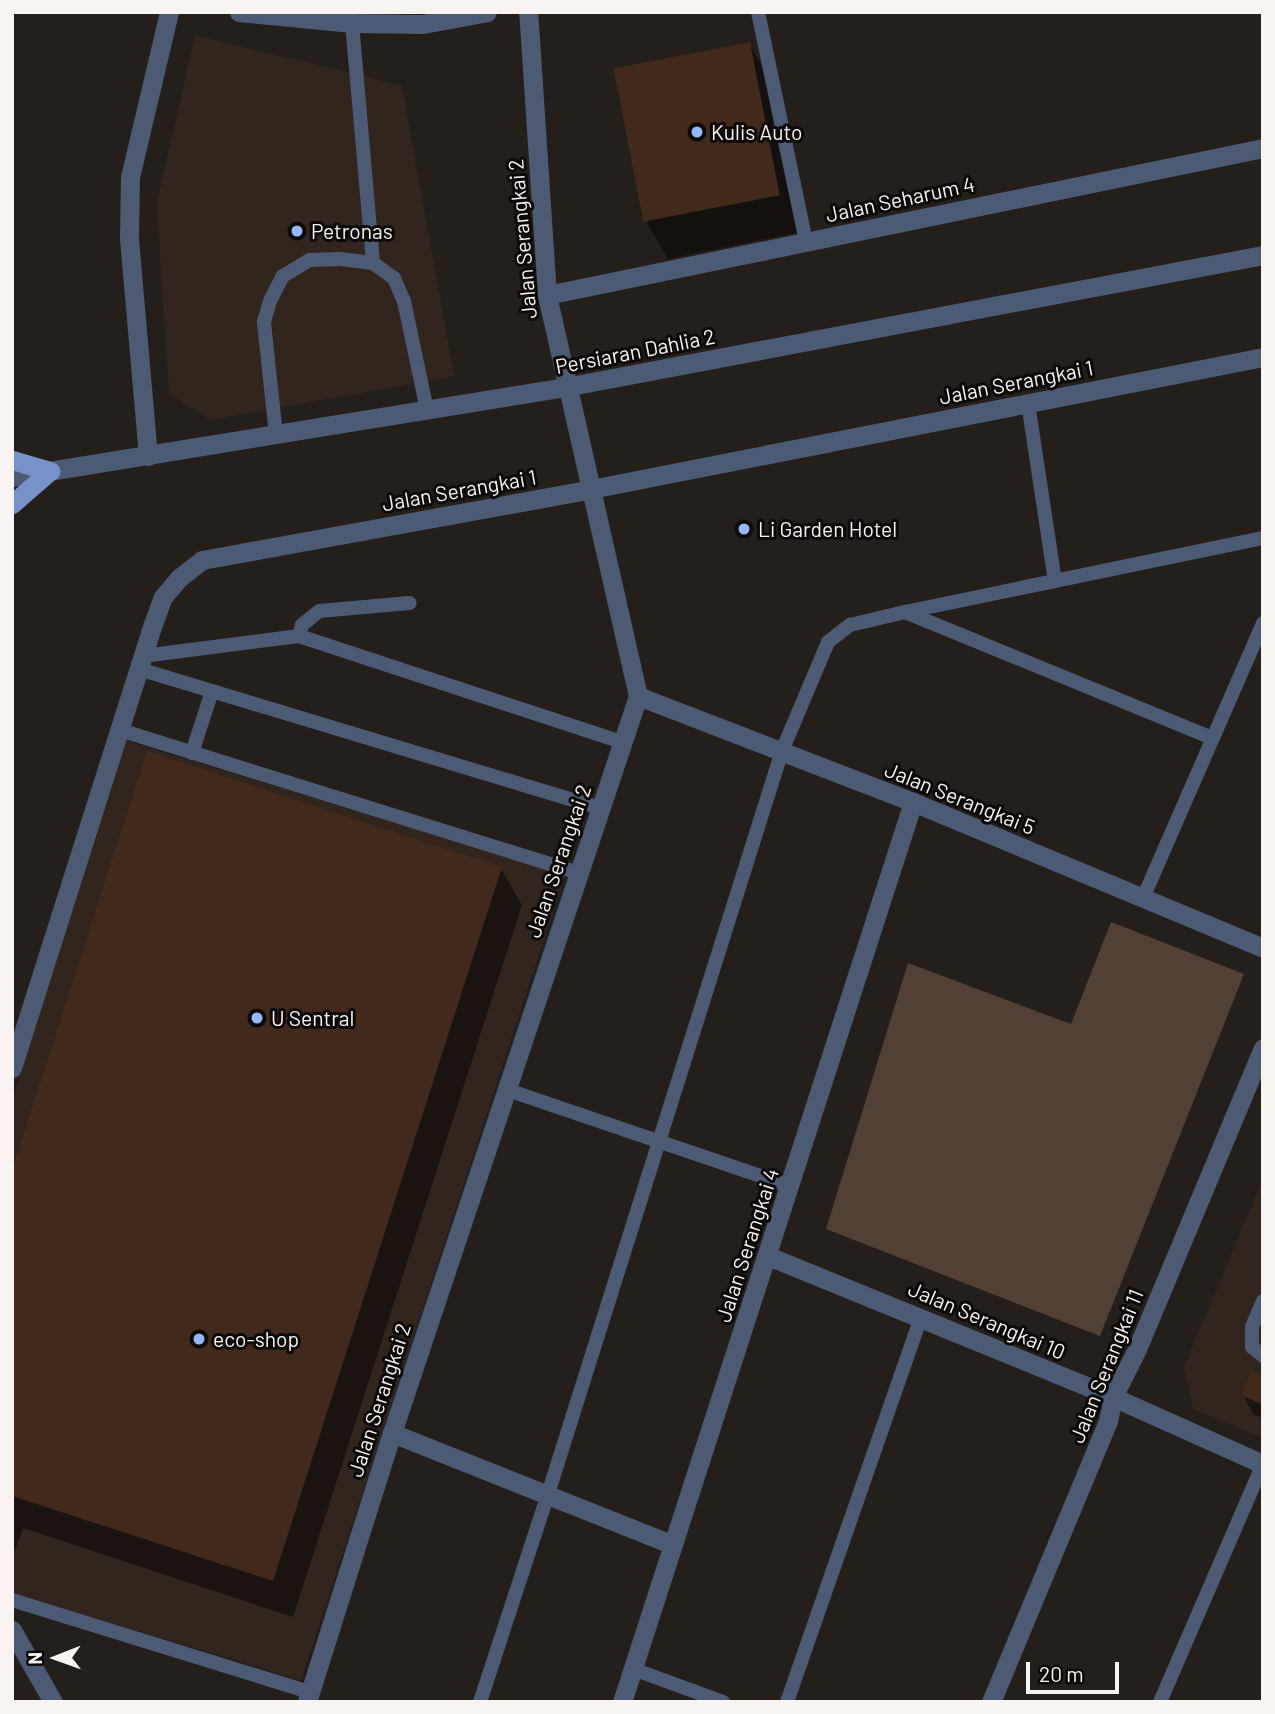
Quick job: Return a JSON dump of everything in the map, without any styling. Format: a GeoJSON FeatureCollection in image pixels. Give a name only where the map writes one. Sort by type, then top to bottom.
{"type":"FeatureCollection","features":[{"type":"Feature","properties":{"kind":"main road"},"geometry":{"type":"LineString","coordinates":[[12,460],[50,471]]}},
{"type":"Feature","properties":{"kind":"main road"},"geometry":{"type":"LineString","coordinates":[[12,504],[50,471]]}},
{"type":"Feature","properties":{"kind":"street"},"geometry":{"type":"LineString","coordinates":[[148,456],[129,238],[130,177],[169,12]]}},
{"type":"Feature","properties":{"kind":"street"},"geometry":{"type":"LineString","coordinates":[[239,12],[352,23],[423,24],[487,12]]}},
{"type":"Feature","properties":{"kind":"street","name":"Jalan Serangkai 2"},"geometry":{"type":"LineString","coordinates":[[308,1697],[505,1089],[638,696],[565,387],[547,295],[528,12]]}},
{"type":"Feature","properties":{"kind":"street","name":"Jalan Seharum 4"},"geometry":{"type":"LineString","coordinates":[[547,295],[1263,148]]}},
{"type":"Feature","properties":{"kind":"street","name":"Persiaran Dahlia 2"},"geometry":{"type":"LineString","coordinates":[[12,477],[565,387],[1263,255]]}},
{"type":"Feature","properties":{"kind":"street","name":"Jalan Serangkai 1"},"geometry":{"type":"LineString","coordinates":[[12,1068],[163,597],[179,578],[202,560],[591,488],[1263,357]]}},
{"type":"Feature","properties":{"kind":"street","name":"Jalan Serangkai 5"},"geometry":{"type":"LineString","coordinates":[[638,696],[913,802],[1263,948]]}},
{"type":"Feature","properties":{"kind":"street","name":"Jalan Serangkai 4"},"geometry":{"type":"LineString","coordinates":[[622,1702],[913,802]]}},
{"type":"Feature","properties":{"kind":"street","name":"Jalan Serangkai 11"},"geometry":{"type":"LineString","coordinates":[[991,1702],[1108,1421],[1113,1397],[1137,1349],[1263,1048]]}},
{"type":"Feature","properties":{"kind":"street","name":"Jalan Serangkai 10"},"geometry":{"type":"LineString","coordinates":[[768,1256],[1113,1397],[1263,1464]]}},
{"type":"Feature","properties":{"kind":"street"},"geometry":{"type":"LineString","coordinates":[[392,1433],[673,1545]]}},
{"type":"Feature","properties":{"kind":"street"},"geometry":{"type":"LineString","coordinates":[[12,1630],[54,1702]]}},
{"type":"Feature","properties":{"kind":"lane"},"geometry":{"type":"LineString","coordinates":[[758,12],[806,242]]}},
{"type":"Feature","properties":{"kind":"lane"},"geometry":{"type":"LineString","coordinates":[[352,23],[373,263]]}},
{"type":"Feature","properties":{"kind":"lane"},"geometry":{"type":"LineString","coordinates":[[276,435],[264,322],[270,301],[283,276],[310,260],[340,259],[373,263],[394,278],[404,301],[427,410]]}},
{"type":"Feature","properties":{"kind":"lane"},"geometry":{"type":"LineString","coordinates":[[1028,402],[1055,581]]}},
{"type":"Feature","properties":{"kind":"lane"},"geometry":{"type":"LineString","coordinates":[[480,1702],[782,751],[828,642],[850,625],[1263,538]]}},
{"type":"Feature","properties":{"kind":"lane"},"geometry":{"type":"LineString","coordinates":[[299,636],[302,625],[319,611],[410,603]]}},
{"type":"Feature","properties":{"kind":"lane"},"geometry":{"type":"LineString","coordinates":[[905,612],[1212,738]]}},
{"type":"Feature","properties":{"kind":"lane"},"geometry":{"type":"LineString","coordinates":[[1143,898],[1263,623]]}},
{"type":"Feature","properties":{"kind":"lane"},"geometry":{"type":"LineString","coordinates":[[141,662],[299,636],[622,741]]}},
{"type":"Feature","properties":{"kind":"lane"},"geometry":{"type":"LineString","coordinates":[[141,662],[212,691],[600,807]]}},
{"type":"Feature","properties":{"kind":"lane"},"geometry":{"type":"LineString","coordinates":[[192,753],[212,691]]}},
{"type":"Feature","properties":{"kind":"lane"},"geometry":{"type":"LineString","coordinates":[[120,730],[578,872]]}},
{"type":"Feature","properties":{"kind":"lane"},"geometry":{"type":"LineString","coordinates":[[505,1089],[659,1139],[790,1186]]}},
{"type":"Feature","properties":{"kind":"lane"},"geometry":{"type":"LineString","coordinates":[[1263,1301],[1252,1327],[1252,1347],[1263,1356]]}},
{"type":"Feature","properties":{"kind":"lane"},"geometry":{"type":"LineString","coordinates":[[787,1702],[921,1317]]}},
{"type":"Feature","properties":{"kind":"lane"},"geometry":{"type":"LineString","coordinates":[[1160,1702],[1263,1464]]}},
{"type":"Feature","properties":{"kind":"lane"},"geometry":{"type":"LineString","coordinates":[[12,1600],[308,1697]]}},
{"type":"Feature","properties":{"kind":"lane"},"geometry":{"type":"LineString","coordinates":[[633,1669],[723,1702]]}},
{"type":"Feature","properties":{"kind":"shaded area"},"geometry":{"type":"Polygon","coordinates":[[[195,35],[402,86],[454,376],[211,420],[169,394],[157,203],[195,35]]]}},
{"type":"Feature","properties":{"kind":"shaded area","name":"U Sentral"},"geometry":{"type":"Polygon","coordinates":[[[127,741],[565,875],[301,1680],[12,1593],[12,1101],[127,741]]]}},
{"type":"Feature","properties":{"kind":"shaded area"},"geometry":{"type":"Polygon","coordinates":[[[1111,922],[1244,974],[1100,1336],[826,1229],[908,963],[1071,1024],[1111,922]]]}},
{"type":"Feature","properties":{"kind":"shaded area"},"geometry":{"type":"Polygon","coordinates":[[[1263,1179],[1263,1438],[1193,1409],[1184,1367],[1263,1179]]]}},
{"type":"Feature","properties":{"kind":"building","name":"Kulis Auto"},"geometry":{"type":"Polygon","coordinates":[[[750,42],[780,195],[643,222],[614,69],[750,42]]]}},
{"type":"Feature","properties":{"kind":"building","name":"U Sentral"},"geometry":{"type":"Polygon","coordinates":[[[147,751],[502,867],[273,1581],[12,1496],[12,1170],[147,751]]]}},
{"type":"Feature","properties":{"kind":"building"},"geometry":{"type":"Polygon","coordinates":[[[1251,1371],[1263,1376],[1263,1405],[1241,1395],[1251,1371]]]}},
{"type":"Feature","properties":{"kind":"place","name":"Kulis Auto"},"geometry":{"type":"Point","coordinates":[697,132]}},
{"type":"Feature","properties":{"kind":"place","name":"Petronas"},"geometry":{"type":"Point","coordinates":[297,231]}},
{"type":"Feature","properties":{"kind":"place","name":"Li Garden Hotel"},"geometry":{"type":"Point","coordinates":[744,529]}},
{"type":"Feature","properties":{"kind":"place","name":"U Sentral"},"geometry":{"type":"Point","coordinates":[257,1018]}},
{"type":"Feature","properties":{"kind":"place","name":"eco-shop"},"geometry":{"type":"Point","coordinates":[199,1339]}}]}
